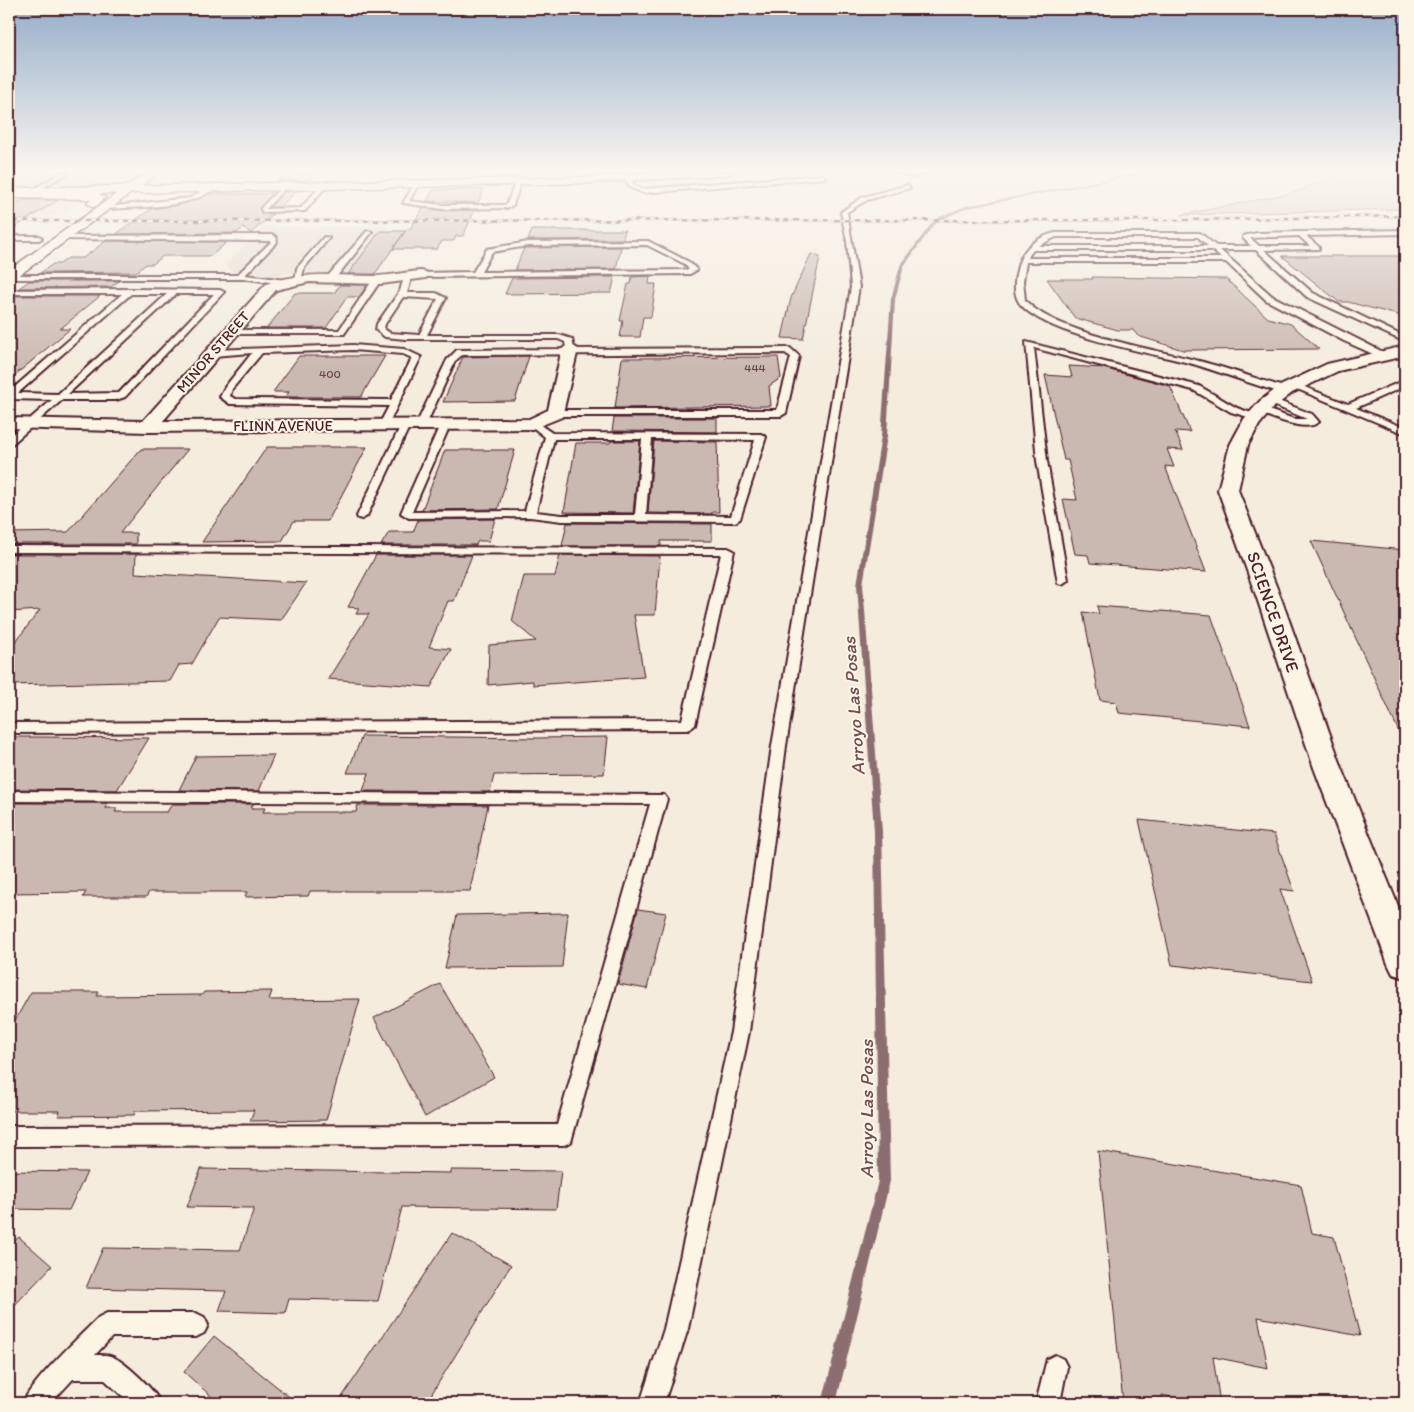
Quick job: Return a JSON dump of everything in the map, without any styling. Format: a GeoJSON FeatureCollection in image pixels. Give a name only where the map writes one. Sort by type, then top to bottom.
{"type":"FeatureCollection","features":[{"type":"Feature","properties":{"kind":"street"},"geometry":{"type":"LineString","coordinates":[[21,250],[39,238]]}},
{"type":"Feature","properties":{"kind":"street"},"geometry":{"type":"LineString","coordinates":[[9,276],[62,238]]}},
{"type":"Feature","properties":{"kind":"street"},"geometry":{"type":"LineString","coordinates":[[290,280],[331,278],[377,280],[414,276]]}},
{"type":"Feature","properties":{"kind":"street","name":"MINOR STREET"},"geometry":{"type":"LineString","coordinates":[[148,427],[264,292],[290,280]]}},
{"type":"Feature","properties":{"kind":"street"},"geometry":{"type":"LineString","coordinates":[[556,413],[570,350]]}},
{"type":"Feature","properties":{"kind":"street"},"geometry":{"type":"LineString","coordinates":[[1273,401],[1334,368],[1394,353]]}},
{"type":"Feature","properties":{"kind":"street","name":"SCIENCE DRIVE"},"geometry":{"type":"LineString","coordinates":[[1273,401],[1238,446],[1234,471],[1228,490],[1267,593],[1328,768],[1404,957]]}},
{"type":"Feature","properties":{"kind":"street","name":"FLINN AVENUE"},"geometry":{"type":"LineString","coordinates":[[9,423],[148,427],[533,423],[556,413]]}},
{"type":"Feature","properties":{"kind":"lane"},"geometry":{"type":"LineString","coordinates":[[9,238],[39,238]]}},
{"type":"Feature","properties":{"kind":"lane"},"geometry":{"type":"LineString","coordinates":[[62,238],[73,238]]}},
{"type":"Feature","properties":{"kind":"lane"},"geometry":{"type":"LineString","coordinates":[[239,277],[275,241],[273,238]]}},
{"type":"Feature","properties":{"kind":"lane"},"geometry":{"type":"LineString","coordinates":[[9,276],[239,277],[290,280],[326,238]]}},
{"type":"Feature","properties":{"kind":"lane"},"geometry":{"type":"LineString","coordinates":[[331,278],[364,238]]}},
{"type":"Feature","properties":{"kind":"lane"},"geometry":{"type":"LineString","coordinates":[[652,1403],[676,1329],[740,1032],[779,746],[855,287],[849,238]]}},
{"type":"Feature","properties":{"kind":"lane"},"geometry":{"type":"LineString","coordinates":[[1045,238],[1027,252],[1024,260],[1018,282],[1022,301],[1059,327],[1197,363],[1273,401]]}},
{"type":"Feature","properties":{"kind":"lane"},"geometry":{"type":"LineString","coordinates":[[1204,238],[1269,298],[1339,335],[1394,353]]}},
{"type":"Feature","properties":{"kind":"lane"},"geometry":{"type":"LineString","coordinates":[[1246,238],[1310,295],[1405,340]]}},
{"type":"Feature","properties":{"kind":"lane"},"geometry":{"type":"LineString","coordinates":[[1032,248],[1317,248],[1305,238]]}},
{"type":"Feature","properties":{"kind":"lane"},"geometry":{"type":"LineString","coordinates":[[476,274],[489,250],[528,244],[648,243],[687,263],[693,270],[690,272],[414,276],[381,324],[380,330],[388,335],[422,337],[559,337],[569,341],[570,350]]}},
{"type":"Feature","properties":{"kind":"lane"},"geometry":{"type":"LineString","coordinates":[[1024,260],[1228,260]]}},
{"type":"Feature","properties":{"kind":"lane"},"geometry":{"type":"LineString","coordinates":[[230,332],[341,332],[377,280]]}},
{"type":"Feature","properties":{"kind":"lane"},"geometry":{"type":"LineString","coordinates":[[9,292],[130,291],[175,291],[220,292],[122,395],[60,397],[10,395],[130,291]]}},
{"type":"Feature","properties":{"kind":"lane"},"geometry":{"type":"LineString","coordinates":[[9,442],[175,291]]}},
{"type":"Feature","properties":{"kind":"lane"},"geometry":{"type":"LineString","coordinates":[[401,295],[436,295],[442,298],[422,337]]}},
{"type":"Feature","properties":{"kind":"lane"},"geometry":{"type":"LineString","coordinates":[[1062,580],[1042,460],[1029,344],[1196,388],[1234,410],[1273,401],[1347,408],[1405,432]]}},
{"type":"Feature","properties":{"kind":"lane"},"geometry":{"type":"LineString","coordinates":[[212,353],[383,348],[412,352],[417,356],[384,425]]}},
{"type":"Feature","properties":{"kind":"lane"},"geometry":{"type":"LineString","coordinates":[[362,516],[451,360],[460,352],[787,350],[795,356],[782,413],[556,413]]}},
{"type":"Feature","properties":{"kind":"lane"},"geometry":{"type":"LineString","coordinates":[[258,352],[228,389],[225,396],[233,402],[394,403]]}},
{"type":"Feature","properties":{"kind":"lane"},"geometry":{"type":"LineString","coordinates":[[1347,408],[1405,383]]}},
{"type":"Feature","properties":{"kind":"lane"},"geometry":{"type":"LineString","coordinates":[[445,424],[406,513],[409,515],[530,514],[562,518],[735,519],[761,437],[550,436],[533,423]]}},
{"type":"Feature","properties":{"kind":"lane"},"geometry":{"type":"LineString","coordinates":[[530,514],[550,436]]}},
{"type":"Feature","properties":{"kind":"lane"},"geometry":{"type":"LineString","coordinates":[[640,518],[647,436]]}},
{"type":"Feature","properties":{"kind":"lane"},"geometry":{"type":"LineString","coordinates":[[9,549],[728,551],[688,725],[9,728]]}},
{"type":"Feature","properties":{"kind":"lane"},"geometry":{"type":"LineString","coordinates":[[9,796],[658,799],[564,1135],[9,1136]]}},
{"type":"Feature","properties":{"kind":"lane"},"geometry":{"type":"LineString","coordinates":[[35,1403],[107,1325],[196,1325]]}},
{"type":"Feature","properties":{"kind":"lane"},"geometry":{"type":"LineString","coordinates":[[68,1367],[109,1367],[148,1403]]}},
{"type":"Feature","properties":{"kind":"lane"},"geometry":{"type":"LineString","coordinates":[[1048,1403],[1055,1367]]}},
{"type":"Feature","properties":{"kind":"shaded area"},"geometry":{"type":"Polygon","coordinates":[[[251,238],[379,238],[352,274],[298,272],[242,280],[225,265],[251,238]]]}},
{"type":"Feature","properties":{"kind":"building"},"geometry":{"type":"Polygon","coordinates":[[[375,238],[400,238],[375,274],[348,274],[375,238]]]}},
{"type":"Feature","properties":{"kind":"building"},"geometry":{"type":"Polygon","coordinates":[[[401,238],[455,238],[454,241],[442,241],[437,249],[393,249],[401,238]]]}},
{"type":"Feature","properties":{"kind":"building"},"geometry":{"type":"Polygon","coordinates":[[[529,238],[623,238],[623,239],[528,240],[529,238]]]}},
{"type":"Feature","properties":{"kind":"building"},"geometry":{"type":"Polygon","coordinates":[[[106,241],[227,242],[211,256],[163,256],[153,264],[146,264],[136,272],[40,273],[53,264],[60,264],[68,258],[83,258],[106,241]]]}},
{"type":"Feature","properties":{"kind":"building"},"geometry":{"type":"Polygon","coordinates":[[[621,247],[616,269],[515,270],[524,248],[621,247]]]}},
{"type":"Feature","properties":{"kind":"building"},"geometry":{"type":"Polygon","coordinates":[[[811,254],[820,257],[803,339],[782,338],[791,298],[811,254]]]}},
{"type":"Feature","properties":{"kind":"building"},"geometry":{"type":"Polygon","coordinates":[[[1282,256],[1405,256],[1405,317],[1348,302],[1339,302],[1282,256]]]}},
{"type":"Feature","properties":{"kind":"building"},"geometry":{"type":"Polygon","coordinates":[[[650,276],[649,284],[656,284],[651,317],[643,317],[640,337],[620,337],[623,321],[620,321],[628,284],[631,284],[632,277],[650,276]]]}},
{"type":"Feature","properties":{"kind":"building"},"geometry":{"type":"Polygon","coordinates":[[[615,277],[611,293],[505,294],[512,278],[615,277]]]}},
{"type":"Feature","properties":{"kind":"building"},"geometry":{"type":"Polygon","coordinates":[[[1092,277],[1226,279],[1268,318],[1291,324],[1319,349],[1183,350],[1138,336],[1133,330],[1118,330],[1075,318],[1047,279],[1093,279],[1092,277]]]}},
{"type":"Feature","properties":{"kind":"building"},"geometry":{"type":"Polygon","coordinates":[[[29,281],[119,281],[111,287],[19,288],[29,281]]]}},
{"type":"Feature","properties":{"kind":"building"},"geometry":{"type":"Polygon","coordinates":[[[340,285],[367,285],[359,297],[347,297],[326,328],[267,328],[295,293],[334,293],[340,285]]]}},
{"type":"Feature","properties":{"kind":"building"},"geometry":{"type":"Polygon","coordinates":[[[9,296],[100,296],[60,329],[70,329],[9,380],[9,296]]]}},
{"type":"Feature","properties":{"kind":"building"},"geometry":{"type":"Polygon","coordinates":[[[299,356],[385,356],[361,397],[285,397],[289,392],[273,392],[299,356]]]}},
{"type":"Feature","properties":{"kind":"building"},"geometry":{"type":"Polygon","coordinates":[[[529,356],[515,401],[443,402],[463,357],[529,356]]]}},
{"type":"Feature","properties":{"kind":"building"},"geometry":{"type":"Polygon","coordinates":[[[778,357],[781,378],[769,386],[771,406],[615,408],[622,358],[778,357]]]}},
{"type":"Feature","properties":{"kind":"building"},"geometry":{"type":"Polygon","coordinates":[[[1069,366],[1103,368],[1170,386],[1190,432],[1175,431],[1183,450],[1167,449],[1174,467],[1165,466],[1206,572],[1090,563],[1088,555],[1075,554],[1063,499],[1077,500],[1068,460],[1064,460],[1045,375],[1072,377],[1069,366]]]}},
{"type":"Feature","properties":{"kind":"building"},"geometry":{"type":"Polygon","coordinates":[[[614,418],[717,418],[717,432],[612,431],[614,418]]]}},
{"type":"Feature","properties":{"kind":"building"},"geometry":{"type":"Polygon","coordinates":[[[611,441],[640,441],[633,513],[564,512],[576,443],[610,443],[611,441]]]}},
{"type":"Feature","properties":{"kind":"building"},"geometry":{"type":"Polygon","coordinates":[[[654,441],[717,442],[719,512],[712,512],[712,514],[648,513],[654,441]]]}},
{"type":"Feature","properties":{"kind":"building"},"geometry":{"type":"Polygon","coordinates":[[[267,447],[367,447],[328,521],[294,521],[282,541],[202,542],[267,447]]]}},
{"type":"Feature","properties":{"kind":"building"},"geometry":{"type":"Polygon","coordinates":[[[141,449],[188,449],[120,533],[136,533],[136,544],[9,544],[9,533],[68,532],[141,449]]]}},
{"type":"Feature","properties":{"kind":"building"},"geometry":{"type":"Polygon","coordinates":[[[445,450],[515,450],[498,509],[422,510],[445,450]]]}},
{"type":"Feature","properties":{"kind":"building"},"geometry":{"type":"Polygon","coordinates":[[[495,519],[489,541],[478,541],[476,545],[381,545],[389,532],[413,532],[418,520],[495,519]]]}},
{"type":"Feature","properties":{"kind":"building"},"geometry":{"type":"Polygon","coordinates":[[[567,523],[712,524],[712,541],[661,541],[661,546],[562,546],[567,523]]]}},
{"type":"Feature","properties":{"kind":"building"},"geometry":{"type":"Polygon","coordinates":[[[1311,541],[1405,550],[1405,745],[1311,541]]]}},
{"type":"Feature","properties":{"kind":"building"},"geometry":{"type":"Polygon","coordinates":[[[9,554],[136,554],[135,573],[306,583],[281,620],[219,617],[192,664],[179,665],[170,681],[9,685],[9,650],[40,610],[9,612],[9,554]]]}},
{"type":"Feature","properties":{"kind":"building"},"geometry":{"type":"Polygon","coordinates":[[[376,555],[472,555],[454,601],[448,601],[429,647],[451,649],[431,687],[328,679],[369,614],[356,614],[359,608],[348,607],[376,555]]]}},
{"type":"Feature","properties":{"kind":"building"},"geometry":{"type":"Polygon","coordinates":[[[560,555],[660,556],[655,615],[634,615],[644,677],[533,685],[533,681],[488,685],[489,645],[536,641],[512,621],[524,576],[555,576],[560,555]]]}},
{"type":"Feature","properties":{"kind":"building"},"geometry":{"type":"Polygon","coordinates":[[[1097,606],[1211,615],[1250,726],[1119,713],[1116,702],[1100,700],[1083,612],[1099,614],[1097,606]]]}},
{"type":"Feature","properties":{"kind":"building"},"geometry":{"type":"Polygon","coordinates":[[[362,736],[608,737],[604,774],[494,775],[490,792],[363,791],[369,773],[347,773],[362,736]]]}},
{"type":"Feature","properties":{"kind":"building"},"geometry":{"type":"Polygon","coordinates":[[[9,737],[149,738],[117,790],[9,789],[9,737]]]}},
{"type":"Feature","properties":{"kind":"building"},"geometry":{"type":"Polygon","coordinates":[[[274,755],[259,791],[179,790],[196,756],[274,755]]]}},
{"type":"Feature","properties":{"kind":"building"},"geometry":{"type":"Polygon","coordinates":[[[9,803],[108,803],[105,808],[117,808],[115,812],[167,812],[172,804],[253,804],[251,808],[265,808],[263,812],[356,812],[358,805],[488,805],[470,891],[310,891],[308,896],[245,897],[247,892],[149,892],[146,897],[83,897],[86,892],[9,893],[9,803]]]}},
{"type":"Feature","properties":{"kind":"building"},"geometry":{"type":"Polygon","coordinates":[[[1139,820],[1274,834],[1294,891],[1280,889],[1312,981],[1172,965],[1139,820]]]}},
{"type":"Feature","properties":{"kind":"building"},"geometry":{"type":"Polygon","coordinates":[[[638,909],[666,913],[647,989],[618,984],[638,909]]]}},
{"type":"Feature","properties":{"kind":"building"},"geometry":{"type":"Polygon","coordinates":[[[568,913],[562,967],[445,968],[457,915],[568,913]]]}},
{"type":"Feature","properties":{"kind":"building"},"geometry":{"type":"Polygon","coordinates":[[[440,984],[494,1077],[425,1117],[374,1018],[440,984]]]}},
{"type":"Feature","properties":{"kind":"building"},"geometry":{"type":"Polygon","coordinates":[[[272,991],[269,1000],[360,999],[326,1120],[250,1121],[254,1110],[135,1111],[134,1115],[58,1116],[60,1111],[9,1111],[9,1031],[31,992],[99,992],[97,996],[202,995],[204,992],[272,991]]]}},
{"type":"Feature","properties":{"kind":"building"},"geometry":{"type":"Polygon","coordinates":[[[1098,1151],[1301,1185],[1312,1233],[1334,1237],[1360,1336],[1258,1317],[1268,1368],[1213,1357],[1220,1403],[1202,1403],[1162,1395],[1163,1403],[1123,1403],[1098,1151]]]}},
{"type":"Feature","properties":{"kind":"building"},"geometry":{"type":"Polygon","coordinates":[[[201,1169],[451,1173],[451,1170],[561,1171],[556,1209],[402,1207],[378,1301],[289,1299],[285,1313],[219,1311],[226,1291],[86,1288],[103,1248],[240,1250],[254,1208],[187,1207],[201,1169]]]}},
{"type":"Feature","properties":{"kind":"building"},"geometry":{"type":"Polygon","coordinates":[[[9,1171],[87,1172],[69,1210],[9,1209],[9,1171]]]}},
{"type":"Feature","properties":{"kind":"building"},"geometry":{"type":"Polygon","coordinates":[[[452,1233],[511,1265],[426,1403],[338,1403],[452,1233]]]}},
{"type":"Feature","properties":{"kind":"building"},"geometry":{"type":"Polygon","coordinates":[[[19,1237],[52,1266],[9,1311],[9,1246],[19,1237]]]}},
{"type":"Feature","properties":{"kind":"building"},"geometry":{"type":"Polygon","coordinates":[[[214,1336],[297,1403],[219,1403],[184,1372],[214,1336]]]}},
{"type":"Feature","properties":{"kind":"waterway","name":"Arroyo Las Posas"},"geometry":{"type":"LineString","coordinates":[[829,1403],[884,1181],[878,831],[860,585],[884,436],[893,299],[902,266],[923,238]]}}]}
